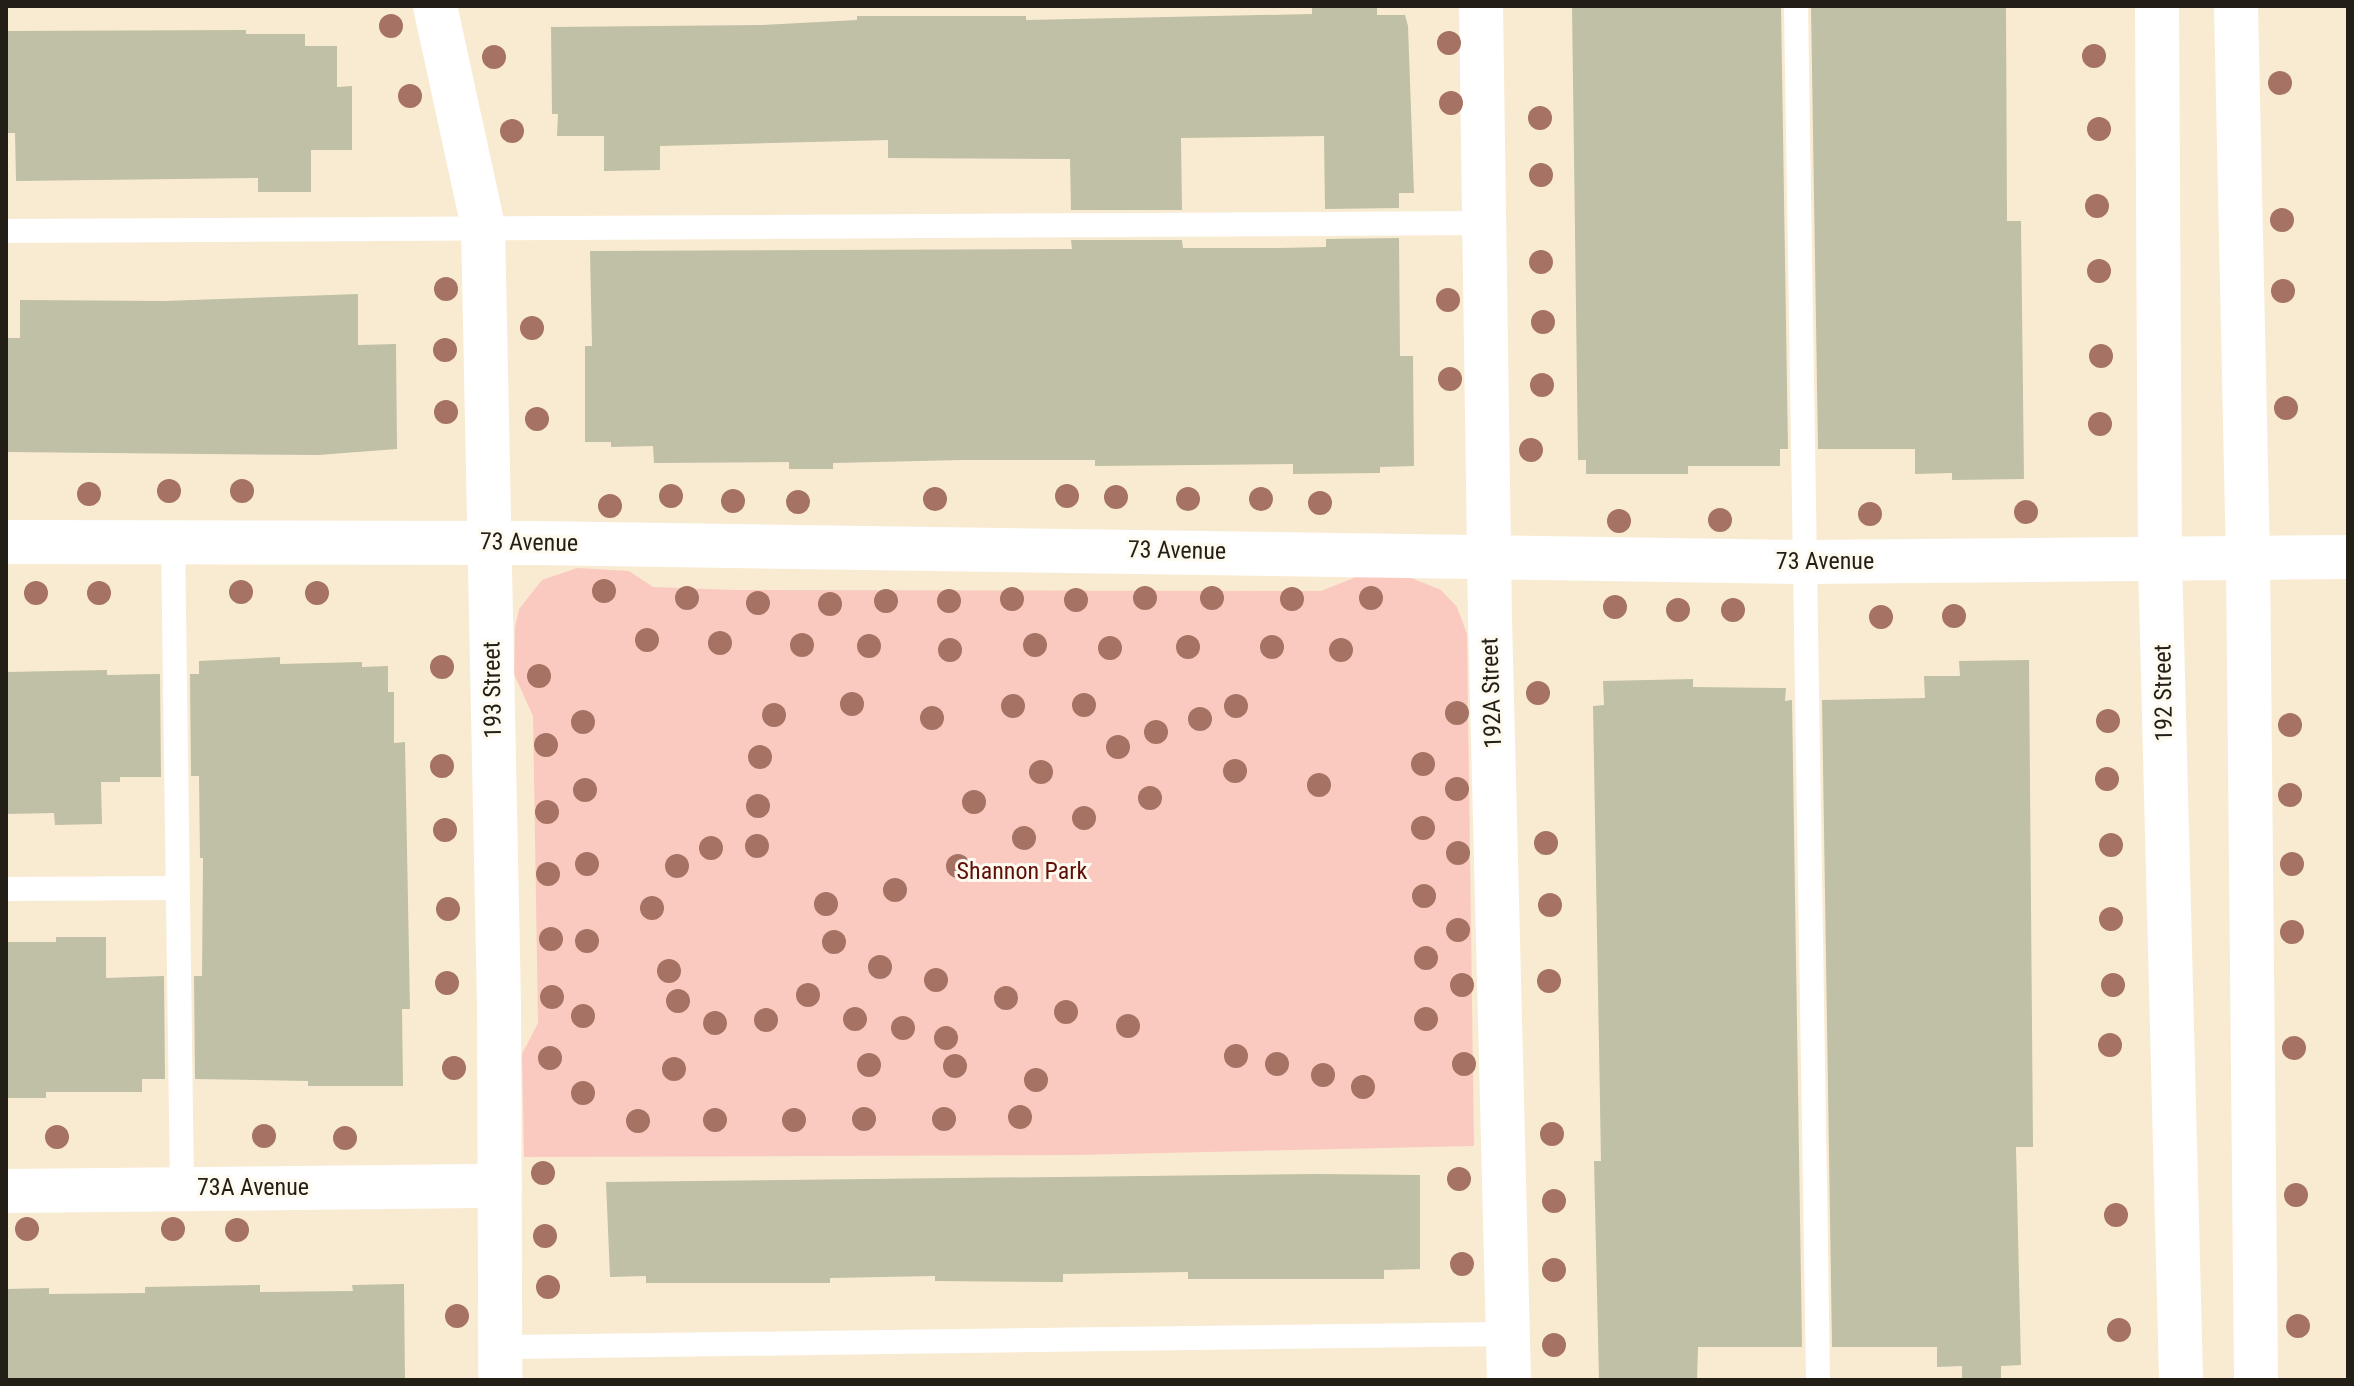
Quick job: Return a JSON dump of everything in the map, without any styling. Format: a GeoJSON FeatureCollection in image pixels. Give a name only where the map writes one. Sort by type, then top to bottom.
{"type":"FeatureCollection","features":[{"type":"Feature","properties":{"kind":"street","name":"193 Street"},"geometry":{"type":"LineString","coordinates":[[435,6],[483,227],[501,1363]]}},
{"type":"Feature","properties":{"kind":"street","name":"192A Street"},"geometry":{"type":"LineString","coordinates":[[1481,6],[1489,555],[1509,1380]]}},
{"type":"Feature","properties":{"kind":"street","name":"192 Street"},"geometry":{"type":"LineString","coordinates":[[2157,6],[2160,560],[2181,1380]]}},
{"type":"Feature","properties":{"kind":"street"},"geometry":{"type":"LineString","coordinates":[[2236,6],[2248,559],[2256,1380]]}},
{"type":"Feature","properties":{"kind":"street","name":"73 Avenue"},"geometry":{"type":"LineString","coordinates":[[6,542],[490,543],[1489,555],[1806,562],[2348,557]]}},
{"type":"Feature","properties":{"kind":"street","name":"73A Avenue"},"geometry":{"type":"LineString","coordinates":[[6,1191],[500,1186]]}},
{"type":"Feature","properties":{"kind":"lane"},"geometry":{"type":"LineString","coordinates":[[1796,6],[1818,1380]]}},
{"type":"Feature","properties":{"kind":"lane"},"geometry":{"type":"LineString","coordinates":[[6,231],[1485,223]]}},
{"type":"Feature","properties":{"kind":"lane"},"geometry":{"type":"LineString","coordinates":[[173,541],[182,1189]]}},
{"type":"Feature","properties":{"kind":"lane"},"geometry":{"type":"LineString","coordinates":[[6,889],[176,888]]}},
{"type":"Feature","properties":{"kind":"lane"},"geometry":{"type":"LineString","coordinates":[[501,1363],[1508,1334]]}},
{"type":"Feature","properties":{"kind":"green space","name":"Shannon Park"},"geometry":{"type":"Polygon","coordinates":[[[577,568],[629,571],[653,587],[736,590],[1321,591],[1361,575],[1409,577],[1441,590],[1457,607],[1467,634],[1474,1146],[1077,1155],[524,1157],[522,1054],[538,1023],[533,716],[514,674],[515,627],[519,609],[542,580],[577,568]]]}},
{"type":"Feature","properties":{"kind":"building"},"geometry":{"type":"Polygon","coordinates":[[[1572,6],[1781,6],[1788,449],[1780,449],[1780,466],[1688,466],[1688,474],[1586,474],[1586,460],[1578,460],[1572,6]]]}},
{"type":"Feature","properties":{"kind":"building"},"geometry":{"type":"Polygon","coordinates":[[[1811,6],[2006,6],[2007,221],[2021,221],[2024,479],[1952,480],[1952,473],[1915,474],[1915,449],[1818,449],[1811,6]]]}},
{"type":"Feature","properties":{"kind":"building"},"geometry":{"type":"Polygon","coordinates":[[[1377,7],[1377,15],[1405,15],[1408,26],[1414,193],[1399,193],[1399,208],[1325,209],[1324,136],[1181,138],[1182,210],[1071,210],[1070,159],[888,158],[888,140],[660,146],[660,170],[604,171],[604,136],[557,136],[558,114],[552,114],[551,27],[762,25],[857,20],[857,16],[1026,16],[1026,20],[1312,14],[1312,8],[1377,7]]]}},
{"type":"Feature","properties":{"kind":"building"},"geometry":{"type":"Polygon","coordinates":[[[246,30],[246,34],[305,34],[305,46],[337,46],[337,87],[352,86],[352,150],[311,150],[311,192],[258,192],[258,178],[16,181],[15,133],[6,133],[6,31],[246,30]]]}},
{"type":"Feature","properties":{"kind":"building"},"geometry":{"type":"Polygon","coordinates":[[[1399,238],[1400,356],[1413,356],[1414,466],[1380,467],[1380,473],[1293,474],[1293,464],[1095,466],[1095,460],[961,460],[833,463],[833,469],[789,469],[789,462],[654,463],[653,446],[611,447],[611,442],[585,442],[585,346],[592,346],[590,251],[1072,249],[1071,240],[1182,240],[1183,248],[1279,248],[1326,247],[1326,239],[1399,238]]]}},
{"type":"Feature","properties":{"kind":"building"},"geometry":{"type":"Polygon","coordinates":[[[358,294],[358,345],[396,344],[397,449],[318,455],[6,452],[6,338],[20,338],[20,300],[164,301],[358,294]]]}},
{"type":"Feature","properties":{"kind":"building"},"geometry":{"type":"Polygon","coordinates":[[[280,657],[280,664],[362,662],[362,667],[388,666],[388,692],[394,692],[394,743],[405,742],[410,1009],[402,1009],[403,1086],[308,1086],[308,1081],[195,1079],[194,976],[202,976],[203,858],[200,858],[199,776],[191,776],[190,674],[199,674],[199,661],[280,657]]]}},
{"type":"Feature","properties":{"kind":"building"},"geometry":{"type":"Polygon","coordinates":[[[2029,660],[2033,1147],[2016,1147],[2021,1365],[2001,1366],[2001,1380],[1962,1380],[1962,1366],[1937,1367],[1937,1347],[1832,1347],[1822,700],[1925,698],[1924,676],[1960,676],[1959,661],[2029,660]]]}},
{"type":"Feature","properties":{"kind":"building"},"geometry":{"type":"Polygon","coordinates":[[[107,670],[107,675],[160,674],[161,777],[120,777],[120,782],[101,782],[102,824],[55,825],[54,813],[6,814],[6,672],[107,670]]]}},
{"type":"Feature","properties":{"kind":"building"},"geometry":{"type":"Polygon","coordinates":[[[1693,679],[1693,687],[1786,688],[1785,701],[1792,700],[1802,1347],[1698,1347],[1697,1380],[1599,1380],[1594,1161],[1601,1161],[1593,706],[1604,705],[1603,681],[1693,679]]]}},
{"type":"Feature","properties":{"kind":"building"},"geometry":{"type":"Polygon","coordinates":[[[56,937],[106,937],[106,978],[164,976],[165,1079],[142,1079],[142,1092],[46,1092],[46,1098],[6,1098],[6,942],[56,942],[56,937]]]}},
{"type":"Feature","properties":{"kind":"building"},"geometry":{"type":"Polygon","coordinates":[[[1420,1175],[1420,1269],[1384,1270],[1384,1279],[1188,1279],[1188,1272],[1063,1274],[1063,1282],[935,1281],[935,1276],[830,1278],[830,1283],[646,1283],[646,1276],[610,1277],[606,1182],[1420,1175]]]}},
{"type":"Feature","properties":{"kind":"building"},"geometry":{"type":"Polygon","coordinates":[[[404,1284],[405,1380],[6,1380],[6,1289],[49,1288],[49,1294],[145,1293],[145,1287],[260,1285],[260,1292],[353,1291],[352,1285],[404,1284]]]}}]}
